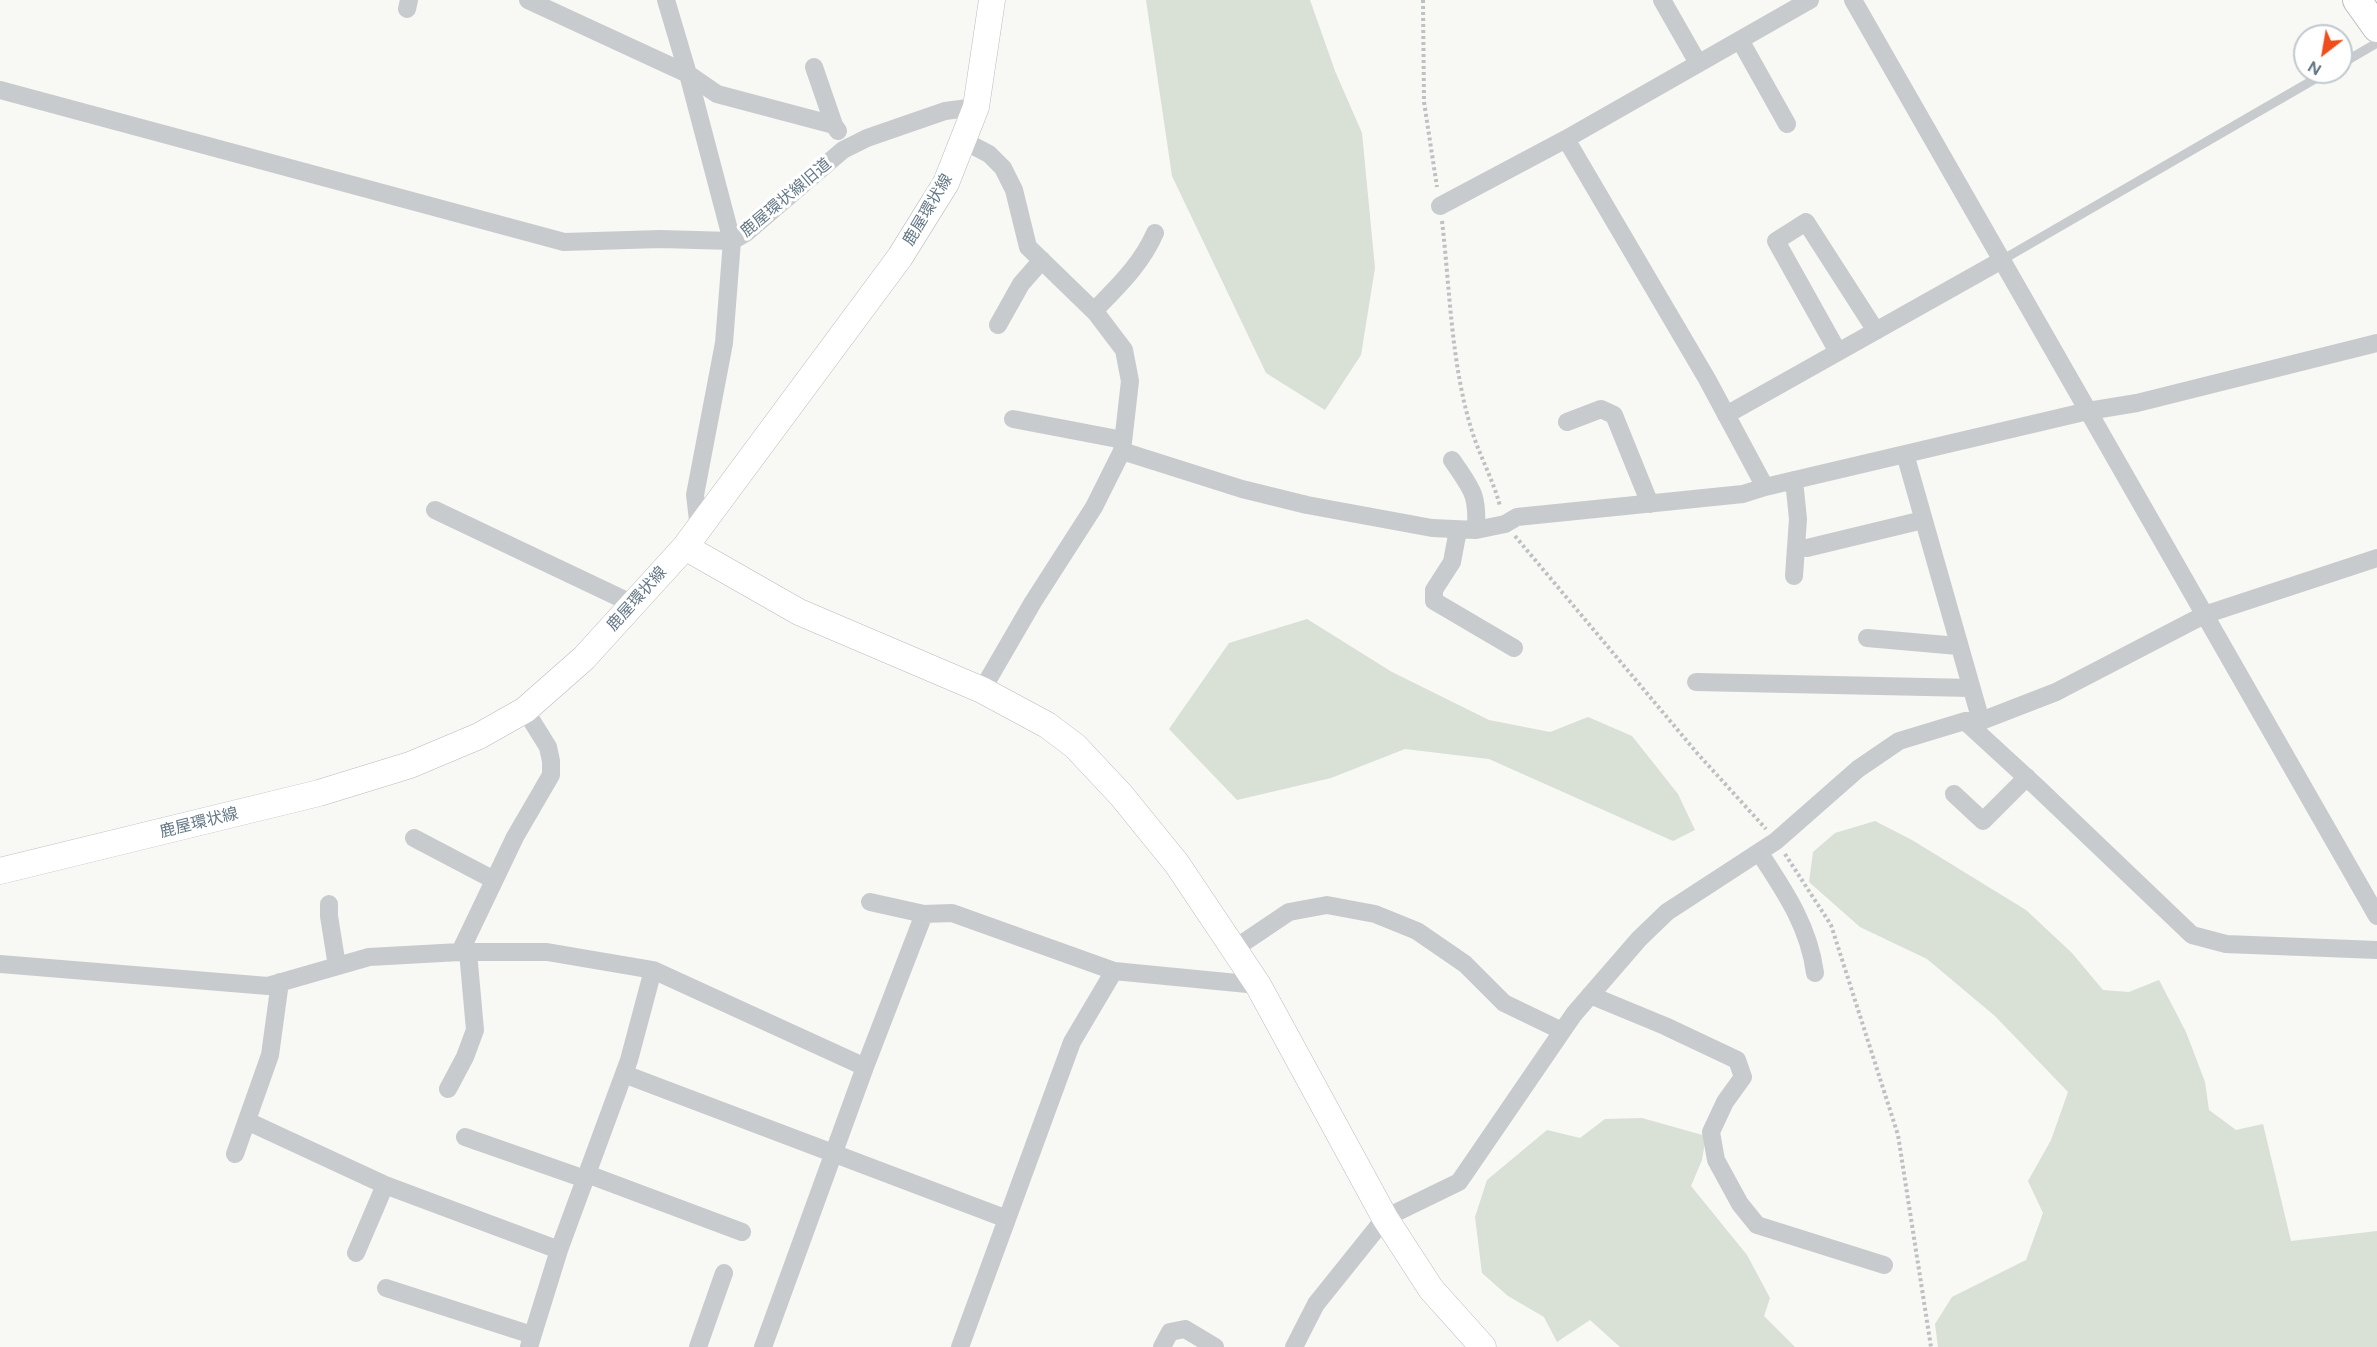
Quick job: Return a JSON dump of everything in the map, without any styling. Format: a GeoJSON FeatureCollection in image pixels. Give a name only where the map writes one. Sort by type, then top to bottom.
{"type":"FeatureCollection","features":[{"type":"Feature","properties":{"kind":"main road","name":"鹿屋環状線"},"geometry":{"type":"LineString","coordinates":[[0,871],[319,794],[410,765],[479,736],[525,710],[584,658],[692,538],[900,257],[946,183],[964,141],[976,107],[992,0]]}},
{"type":"Feature","properties":{"kind":"main road"},"geometry":{"type":"LineString","coordinates":[[2357,0],[2377,28]]}},
{"type":"Feature","properties":{"kind":"main road"},"geometry":{"type":"LineString","coordinates":[[692,538],[799,612],[982,690],[1047,725],[1075,746],[1120,795],[1176,864],[1258,985],[1385,1218],[1431,1289],[1483,1347]]}},
{"type":"Feature","properties":{"kind":"street"},"geometry":{"type":"LineString","coordinates":[[528,0],[688,74],[717,94],[834,125]]}},
{"type":"Feature","properties":{"kind":"street"},"geometry":{"type":"LineString","coordinates":[[0,90],[564,242],[660,239],[732,241],[666,0]]}},
{"type":"Feature","properties":{"kind":"street"},"geometry":{"type":"LineString","coordinates":[[1662,0],[1698,63]]}},
{"type":"Feature","properties":{"kind":"street"},"geometry":{"type":"LineString","coordinates":[[1440,206],[1566,139],[1810,0]]}},
{"type":"Feature","properties":{"kind":"street"},"geometry":{"type":"LineString","coordinates":[[1853,0],[2377,916]]}},
{"type":"Feature","properties":{"kind":"street"},"geometry":{"type":"LineString","coordinates":[[1740,40],[1787,124]]}},
{"type":"Feature","properties":{"kind":"street"},"geometry":{"type":"LineString","coordinates":[[814,67],[834,125],[849,147]]}},
{"type":"Feature","properties":{"kind":"street","name":"鹿屋環状線旧道"},"geometry":{"type":"LineString","coordinates":[[692,538],[695,495],[724,343],[732,241],[746,234],[843,150],[867,138],[945,111],[976,107]]}},
{"type":"Feature","properties":{"kind":"street"},"geometry":{"type":"LineString","coordinates":[[1566,139],[1726,415],[1765,487]]}},
{"type":"Feature","properties":{"kind":"street"},"geometry":{"type":"LineString","coordinates":[[964,141],[989,154],[1003,168],[1014,190],[1028,247],[1094,311],[1124,350],[1130,381],[1122,445],[1094,507],[1033,602],[982,690]]}},
{"type":"Feature","properties":{"kind":"street"},"geometry":{"type":"LineString","coordinates":[[1838,352],[1776,241],[1806,222],[1876,331]]}},
{"type":"Feature","properties":{"kind":"street"},"geometry":{"type":"LineString","coordinates":[[1094,311],[1132,271],[1147,250],[1155,233]]}},
{"type":"Feature","properties":{"kind":"street"},"geometry":{"type":"LineString","coordinates":[[998,325],[1021,284],[1042,260]]}},
{"type":"Feature","properties":{"kind":"street"},"geometry":{"type":"LineString","coordinates":[[1726,415],[2002,260]]}},
{"type":"Feature","properties":{"kind":"street"},"geometry":{"type":"LineString","coordinates":[[1013,419],[1122,445],[1242,489],[1307,505],[1432,528],[1467,530],[1505,524],[1517,517],[1743,495],[1794,480],[2088,411],[2137,403],[2377,343]]}},
{"type":"Feature","properties":{"kind":"street"},"geometry":{"type":"LineString","coordinates":[[1567,422],[1601,409],[1614,416],[1650,504]]}},
{"type":"Feature","properties":{"kind":"street"},"geometry":{"type":"LineString","coordinates":[[1905,454],[1971,688],[1973,721],[2027,777],[2192,935],[2226,944],[2377,950]]}},
{"type":"Feature","properties":{"kind":"street"},"geometry":{"type":"LineString","coordinates":[[1452,460],[1474,492],[1477,510],[1452,562],[1434,590],[1434,602],[1514,648]]}},
{"type":"Feature","properties":{"kind":"street"},"geometry":{"type":"LineString","coordinates":[[1794,480],[1798,519],[1794,576]]}},
{"type":"Feature","properties":{"kind":"street"},"geometry":{"type":"LineString","coordinates":[[435,510],[633,604]]}},
{"type":"Feature","properties":{"kind":"street"},"geometry":{"type":"LineString","coordinates":[[1808,548],[1923,520]]}},
{"type":"Feature","properties":{"kind":"street"},"geometry":{"type":"LineString","coordinates":[[1294,1347],[1316,1304],[1385,1218],[1459,1182],[1562,1031],[1639,939],[1666,912],[1776,840],[1858,769],[1899,741],[1973,721],[2056,692],[2204,615],[2377,558]]}},
{"type":"Feature","properties":{"kind":"street"},"geometry":{"type":"LineString","coordinates":[[1867,638],[1958,646]]}},
{"type":"Feature","properties":{"kind":"street"},"geometry":{"type":"LineString","coordinates":[[1695,682],[1971,688]]}},
{"type":"Feature","properties":{"kind":"street"},"geometry":{"type":"LineString","coordinates":[[448,1089],[465,1057],[475,1030],[464,952],[515,837],[551,775],[548,747],[525,710]]}},
{"type":"Feature","properties":{"kind":"street"},"geometry":{"type":"LineString","coordinates":[[1954,794],[1983,821],[2027,777]]}},
{"type":"Feature","properties":{"kind":"street"},"geometry":{"type":"LineString","coordinates":[[414,838],[494,880]]}},
{"type":"Feature","properties":{"kind":"street"},"geometry":{"type":"LineString","coordinates":[[1760,852],[1797,910],[1815,973]]}},
{"type":"Feature","properties":{"kind":"street"},"geometry":{"type":"LineString","coordinates":[[870,902],[924,914],[952,913],[1114,971],[1258,985]]}},
{"type":"Feature","properties":{"kind":"street"},"geometry":{"type":"LineString","coordinates":[[329,904],[337,966]]}},
{"type":"Feature","properties":{"kind":"street"},"geometry":{"type":"LineString","coordinates":[[1234,950],[1289,912],[1327,905],[1375,914],[1417,931],[1465,964],[1504,1003],[1562,1031]]}},
{"type":"Feature","properties":{"kind":"street"},"geometry":{"type":"LineString","coordinates":[[763,1347],[833,1153],[924,914]]}},
{"type":"Feature","properties":{"kind":"street"},"geometry":{"type":"LineString","coordinates":[[0,964],[268,986],[369,957],[464,952],[547,952],[653,970],[865,1067]]}},
{"type":"Feature","properties":{"kind":"street"},"geometry":{"type":"LineString","coordinates":[[386,1288],[530,1341],[559,1250],[624,1074],[653,970]]}},
{"type":"Feature","properties":{"kind":"street"},"geometry":{"type":"LineString","coordinates":[[960,1347],[1072,1042],[1114,971]]}},
{"type":"Feature","properties":{"kind":"street"},"geometry":{"type":"LineString","coordinates":[[235,1154],[270,1055],[280,982]]}},
{"type":"Feature","properties":{"kind":"street"},"geometry":{"type":"LineString","coordinates":[[1590,995],[1665,1026],[1737,1060],[1743,1077],[1725,1102],[1711,1132],[1716,1160],[1740,1204],[1757,1225],[1884,1265]]}},
{"type":"Feature","properties":{"kind":"street"},"geometry":{"type":"LineString","coordinates":[[624,1074],[1007,1219]]}},
{"type":"Feature","properties":{"kind":"street"},"geometry":{"type":"LineString","coordinates":[[247,1121],[385,1185],[559,1250]]}},
{"type":"Feature","properties":{"kind":"street"},"geometry":{"type":"LineString","coordinates":[[472,1145],[586,1176],[742,1232]]}},
{"type":"Feature","properties":{"kind":"street"},"geometry":{"type":"LineString","coordinates":[[356,1253],[385,1185]]}},
{"type":"Feature","properties":{"kind":"street"},"geometry":{"type":"LineString","coordinates":[[698,1347],[724,1273]]}},
{"type":"Feature","properties":{"kind":"street"},"geometry":{"type":"LineString","coordinates":[[1162,1347],[1170,1332],[1185,1329],[1215,1347]]}},
{"type":"Feature","properties":{"kind":"lane"},"geometry":{"type":"LineString","coordinates":[[2353,57],[2377,43]]}},
{"type":"Feature","properties":{"kind":"lane"},"geometry":{"type":"LineString","coordinates":[[2002,260],[2306,84]]}},
{"type":"Feature","properties":{"kind":"path"},"geometry":{"type":"LineString","coordinates":[[1423,0],[1424,102],[1440,206],[1454,336],[1471,429],[1496,489],[1505,524],[1697,753],[1776,840],[1831,925],[1898,1135],[1931,1347]]}},
{"type":"Feature","properties":{"kind":"shaded area"},"geometry":{"type":"Polygon","coordinates":[[[1146,0],[1310,0],[1335,71],[1362,133],[1375,268],[1361,355],[1325,410],[1266,373],[1172,176],[1146,0]]]}},
{"type":"Feature","properties":{"kind":"shaded area"},"geometry":{"type":"Polygon","coordinates":[[[1307,619],[1392,672],[1489,720],[1550,732],[1588,717],[1632,736],[1678,794],[1695,830],[1673,841],[1489,759],[1405,749],[1331,778],[1237,800],[1169,729],[1229,643],[1307,619]]]}},
{"type":"Feature","properties":{"kind":"shaded area"},"geometry":{"type":"Polygon","coordinates":[[[1875,821],[1912,840],[2026,910],[2072,953],[2103,990],[2129,992],[2159,980],[2186,1032],[2205,1082],[2209,1110],[2236,1130],[2263,1124],[2291,1241],[2377,1231],[2377,1347],[1938,1347],[1935,1324],[1952,1297],[2026,1260],[2043,1213],[2028,1181],[2051,1140],[2068,1092],[1995,1016],[1927,959],[1860,927],[1809,882],[1813,852],[1835,833],[1875,821]]]}},
{"type":"Feature","properties":{"kind":"shaded area"},"geometry":{"type":"Polygon","coordinates":[[[1642,1118],[1706,1136],[1702,1160],[1691,1186],[1747,1255],[1770,1298],[1764,1316],[1795,1347],[1620,1347],[1590,1320],[1557,1342],[1544,1317],[1508,1296],[1482,1273],[1475,1217],[1487,1180],[1547,1130],[1580,1138],[1605,1119],[1642,1118]]]}}]}
